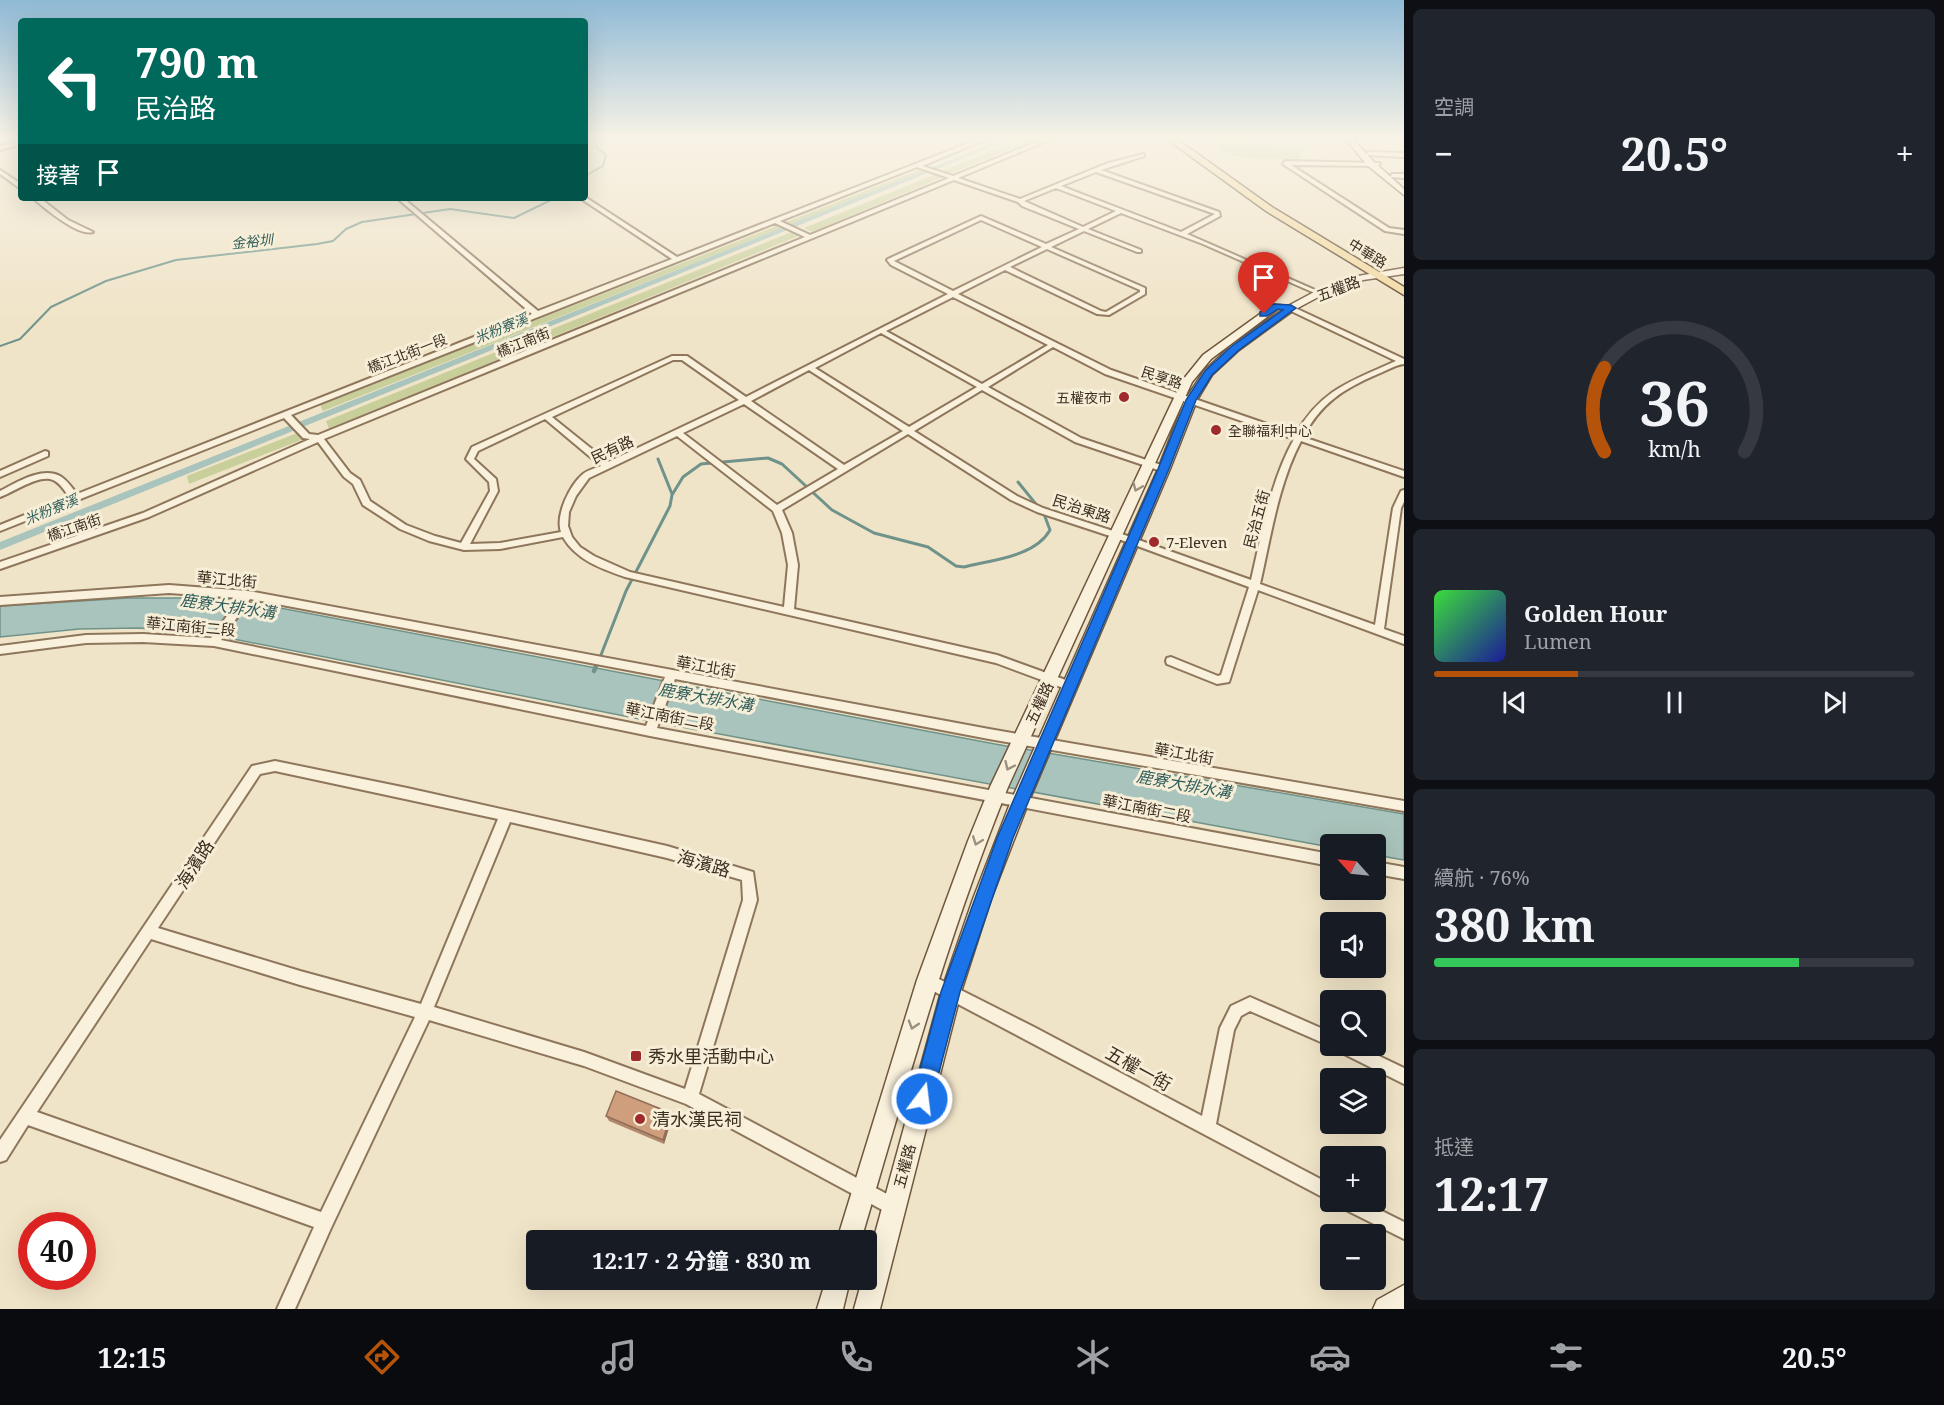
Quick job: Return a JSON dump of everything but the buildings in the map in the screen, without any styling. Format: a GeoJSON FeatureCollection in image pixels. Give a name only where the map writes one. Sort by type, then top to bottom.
{"type":"FeatureCollection","features":[{"type":"Feature","properties":{"kind":"main road","name":"中華路"},"geometry":{"type":"LineString","coordinates":[[1253,198],[1379,272],[1404,281]]}},
{"type":"Feature","properties":{"kind":"main road","name":"中華路"},"geometry":{"type":"LineString","coordinates":[[1267,198],[1379,272],[1404,292]]}},
{"type":"Feature","properties":{"kind":"street","name":"橋江北街一段"},"geometry":{"type":"LineString","coordinates":[[0,528],[287,417],[678,260],[843,198]]}},
{"type":"Feature","properties":{"kind":"street","name":"橋江南街"},"geometry":{"type":"LineString","coordinates":[[0,566],[146,515],[319,438],[904,198]]}},
{"type":"Feature","properties":{"kind":"street"},"geometry":{"type":"LineString","coordinates":[[1012,198],[1020,201],[1023,205],[1139,251]]}},
{"type":"Feature","properties":{"kind":"street"},"geometry":{"type":"LineString","coordinates":[[1020,201],[1028,198]]}},
{"type":"Feature","properties":{"kind":"street"},"geometry":{"type":"LineString","coordinates":[[1087,198],[1182,234],[1315,291]]}},
{"type":"Feature","properties":{"kind":"street"},"geometry":{"type":"LineString","coordinates":[[1176,198],[1218,213],[1182,234]]}},
{"type":"Feature","properties":{"kind":"street"},"geometry":{"type":"LineString","coordinates":[[1338,198],[1387,230],[1404,232]]}},
{"type":"Feature","properties":{"kind":"street"},"geometry":{"type":"LineString","coordinates":[[40,201],[66,221],[90,232]]}},
{"type":"Feature","properties":{"kind":"street"},"geometry":{"type":"LineString","coordinates":[[404,201],[538,315]]}},
{"type":"Feature","properties":{"kind":"street"},"geometry":{"type":"LineString","coordinates":[[588,201],[678,260]]}},
{"type":"Feature","properties":{"kind":"street","name":"民有路"},"geometry":{"type":"LineString","coordinates":[[564,534],[563,514],[570,495],[586,476],[746,400],[880,330],[1120,211]]}},
{"type":"Feature","properties":{"kind":"street","name":"民享路"},"geometry":{"type":"LineString","coordinates":[[1046,247],[981,218],[890,260],[893,264],[1108,372],[1404,474]]}},
{"type":"Feature","properties":{"kind":"street"},"geometry":{"type":"LineString","coordinates":[[779,223],[810,237]]}},
{"type":"Feature","properties":{"kind":"street"},"geometry":{"type":"LineString","coordinates":[[1005,267],[1099,313],[1107,314],[1143,293],[1143,289],[1046,247]]}},
{"type":"Feature","properties":{"kind":"street"},"geometry":{"type":"LineString","coordinates":[[1379,272],[1404,265]]}},
{"type":"Feature","properties":{"kind":"street"},"geometry":{"type":"LineString","coordinates":[[1379,272],[1404,271]]}},
{"type":"Feature","properties":{"kind":"street","name":"五權路"},"geometry":{"type":"LineString","coordinates":[[867,1309],[951,992],[982,899],[1022,796],[1164,469],[1184,398],[1186,381],[1207,357],[1276,306],[1315,291],[1379,272]]}},
{"type":"Feature","properties":{"kind":"street","name":"五權路"},"geometry":{"type":"LineString","coordinates":[[852,1230],[927,980],[977,841],[1147,464],[1184,398],[1235,348],[1315,291]]}},
{"type":"Feature","properties":{"kind":"street"},"geometry":{"type":"LineString","coordinates":[[1276,306],[1291,308],[1403,362]]}},
{"type":"Feature","properties":{"kind":"street"},"geometry":{"type":"LineString","coordinates":[[880,330],[1078,440],[1164,469]]}},
{"type":"Feature","properties":{"kind":"street"},"geometry":{"type":"LineString","coordinates":[[777,509],[1054,344]]}},
{"type":"Feature","properties":{"kind":"street"},"geometry":{"type":"LineString","coordinates":[[464,547],[494,490],[492,481],[470,459],[471,455],[483,444],[666,359],[684,358],[845,470]]}},
{"type":"Feature","properties":{"kind":"street","name":"民治五街"},"geometry":{"type":"LineString","coordinates":[[1171,662],[1217,680],[1225,679],[1254,585],[1284,470],[1298,437],[1319,406],[1341,390],[1403,362]]}},
{"type":"Feature","properties":{"kind":"street","name":"民治東路"},"geometry":{"type":"LineString","coordinates":[[808,367],[1014,498],[1040,510],[1116,535],[1404,640]]}},
{"type":"Feature","properties":{"kind":"street"},"geometry":{"type":"LineString","coordinates":[[546,416],[608,467]]}},
{"type":"Feature","properties":{"kind":"street"},"geometry":{"type":"LineString","coordinates":[[287,417],[306,436],[319,438],[347,475],[357,482],[366,503],[404,527],[432,539],[464,547],[500,546],[564,534],[581,553],[605,567],[621,572],[997,659],[1070,686]]}},
{"type":"Feature","properties":{"kind":"street"},"geometry":{"type":"LineString","coordinates":[[678,433],[777,509],[787,533],[793,565],[789,610]]}},
{"type":"Feature","properties":{"kind":"street"},"geometry":{"type":"LineString","coordinates":[[0,474],[45,454]]}},
{"type":"Feature","properties":{"kind":"street"},"geometry":{"type":"LineString","coordinates":[[0,494],[38,478],[49,476],[57,478],[75,498]]}},
{"type":"Feature","properties":{"kind":"street"},"geometry":{"type":"LineString","coordinates":[[1379,631],[1397,508],[1404,493]]}},
{"type":"Feature","properties":{"kind":"street","name":"華江北街"},"geometry":{"type":"LineString","coordinates":[[0,601],[170,589],[246,598],[1043,747],[1404,806]]}},
{"type":"Feature","properties":{"kind":"street"},"geometry":{"type":"LineString","coordinates":[[216,641],[246,598]]}},
{"type":"Feature","properties":{"kind":"street","name":"華江南街二段"},"geometry":{"type":"LineString","coordinates":[[0,650],[86,639],[143,638],[216,641],[651,727],[998,791],[1320,858]]}},
{"type":"Feature","properties":{"kind":"street"},"geometry":{"type":"LineString","coordinates":[[651,727],[670,677]]}},
{"type":"Feature","properties":{"kind":"street","name":"海濱路"},"geometry":{"type":"LineString","coordinates":[[149,932],[256,770],[275,766],[667,852],[748,876],[750,900],[690,1098]]}},
{"type":"Feature","properties":{"kind":"street"},"geometry":{"type":"LineString","coordinates":[[286,1309],[425,1012],[506,816]]}},
{"type":"Feature","properties":{"kind":"street"},"geometry":{"type":"LineString","coordinates":[[1386,870],[1404,873]]}},
{"type":"Feature","properties":{"kind":"street"},"geometry":{"type":"LineString","coordinates":[[0,1154],[149,932],[300,978],[584,1059],[690,1098],[894,1207]]}},
{"type":"Feature","properties":{"kind":"street","name":"五權一街"},"geometry":{"type":"LineString","coordinates":[[927,980],[1095,1066],[1320,1188]]}},
{"type":"Feature","properties":{"kind":"street"},"geometry":{"type":"LineString","coordinates":[[1207,1128],[1227,1028],[1236,1011],[1250,1004],[1320,1035]]}},
{"type":"Feature","properties":{"kind":"street"},"geometry":{"type":"LineString","coordinates":[[1363,1056],[1404,1076]]}},
{"type":"Feature","properties":{"kind":"street"},"geometry":{"type":"LineString","coordinates":[[25,1116],[325,1222]]}},
{"type":"Feature","properties":{"kind":"street"},"geometry":{"type":"LineString","coordinates":[[1367,1212],[1404,1231]]}},
{"type":"Feature","properties":{"kind":"street"},"geometry":{"type":"LineString","coordinates":[[830,1309],[835,1290]]}},
{"type":"Feature","properties":{"kind":"street"},"geometry":{"type":"LineString","coordinates":[[1386,1309],[1404,1297]]}},
{"type":"Feature","properties":{"kind":"green space"},"geometry":{"type":"Polygon","coordinates":[[[847,198],[859,198],[792,225],[786,222],[847,198]]]}},
{"type":"Feature","properties":{"kind":"green space"},"geometry":{"type":"Polygon","coordinates":[[[877,198],[893,198],[812,232],[804,228],[877,198]]]}},
{"type":"Feature","properties":{"kind":"green space"},"geometry":{"type":"Polygon","coordinates":[[[777,226],[782,228],[323,411],[320,404],[777,226]]]}},
{"type":"Feature","properties":{"kind":"green space"},"geometry":{"type":"Polygon","coordinates":[[[794,231],[803,234],[329,429],[326,421],[794,231]]]}},
{"type":"Feature","properties":{"kind":"green space"},"geometry":{"type":"Polygon","coordinates":[[[305,430],[309,437],[189,484],[187,476],[305,430]]]}},
{"type":"Feature","properties":{"kind":"water","name":"鹿寮大排水溝"},"geometry":{"type":"Polygon","coordinates":[[[128,598],[228,598],[995,744],[1404,814],[1404,860],[1386,857],[1386,834],[1320,834],[1320,845],[660,723],[213,635],[139,628],[79,629],[0,637],[0,606],[128,598]]]}},
{"type":"Feature","properties":{"kind":"waterway","name":"米粉寮溪"},"geometry":{"type":"LineString","coordinates":[[0,546],[863,198]]}},
{"type":"Feature","properties":{"kind":"waterway","name":"金裕圳"},"geometry":{"type":"LineString","coordinates":[[0,346],[20,339],[51,307],[106,281],[176,260],[317,244],[333,241],[346,229],[362,222],[450,209],[514,218],[549,201]]}},
{"type":"Feature","properties":{"kind":"waterway"},"geometry":{"type":"LineString","coordinates":[[599,660],[626,591],[670,506],[672,495],[683,477],[701,464],[768,458],[782,464],[832,510],[874,533],[928,547],[956,566],[964,567],[1023,552],[1043,539],[1050,530],[1044,514],[1018,482]]}},
{"type":"Feature","properties":{"kind":"waterway"},"geometry":{"type":"LineString","coordinates":[[658,459],[672,494]]}},
{"type":"Feature","properties":{"kind":"waterway"},"geometry":{"type":"LineString","coordinates":[[594,671],[599,658]]}},
{"type":"Feature","properties":{"kind":"place","name":"五權夜市"},"geometry":{"type":"Point","coordinates":[1124,397]}},
{"type":"Feature","properties":{"kind":"place","name":"全聯福利中心"},"geometry":{"type":"Point","coordinates":[1216,430]}},
{"type":"Feature","properties":{"kind":"place","name":"7-Eleven"},"geometry":{"type":"Point","coordinates":[1154,542]}},
{"type":"Feature","properties":{"kind":"place","name":"秀水里活動中心"},"geometry":{"type":"Point","coordinates":[636,1056]}},
{"type":"Feature","properties":{"kind":"place","name":"清水漢民祠"},"geometry":{"type":"Point","coordinates":[640,1119]}},
{"type":"Feature","properties":{"kind":"route"},"geometry":{"type":"LineString","coordinates":[[922,1099],[951,992],[1005,838],[1164,469],[1191,400],[1208,374],[1235,348],[1291,308],[1276,306],[1264,314]]}}]}
